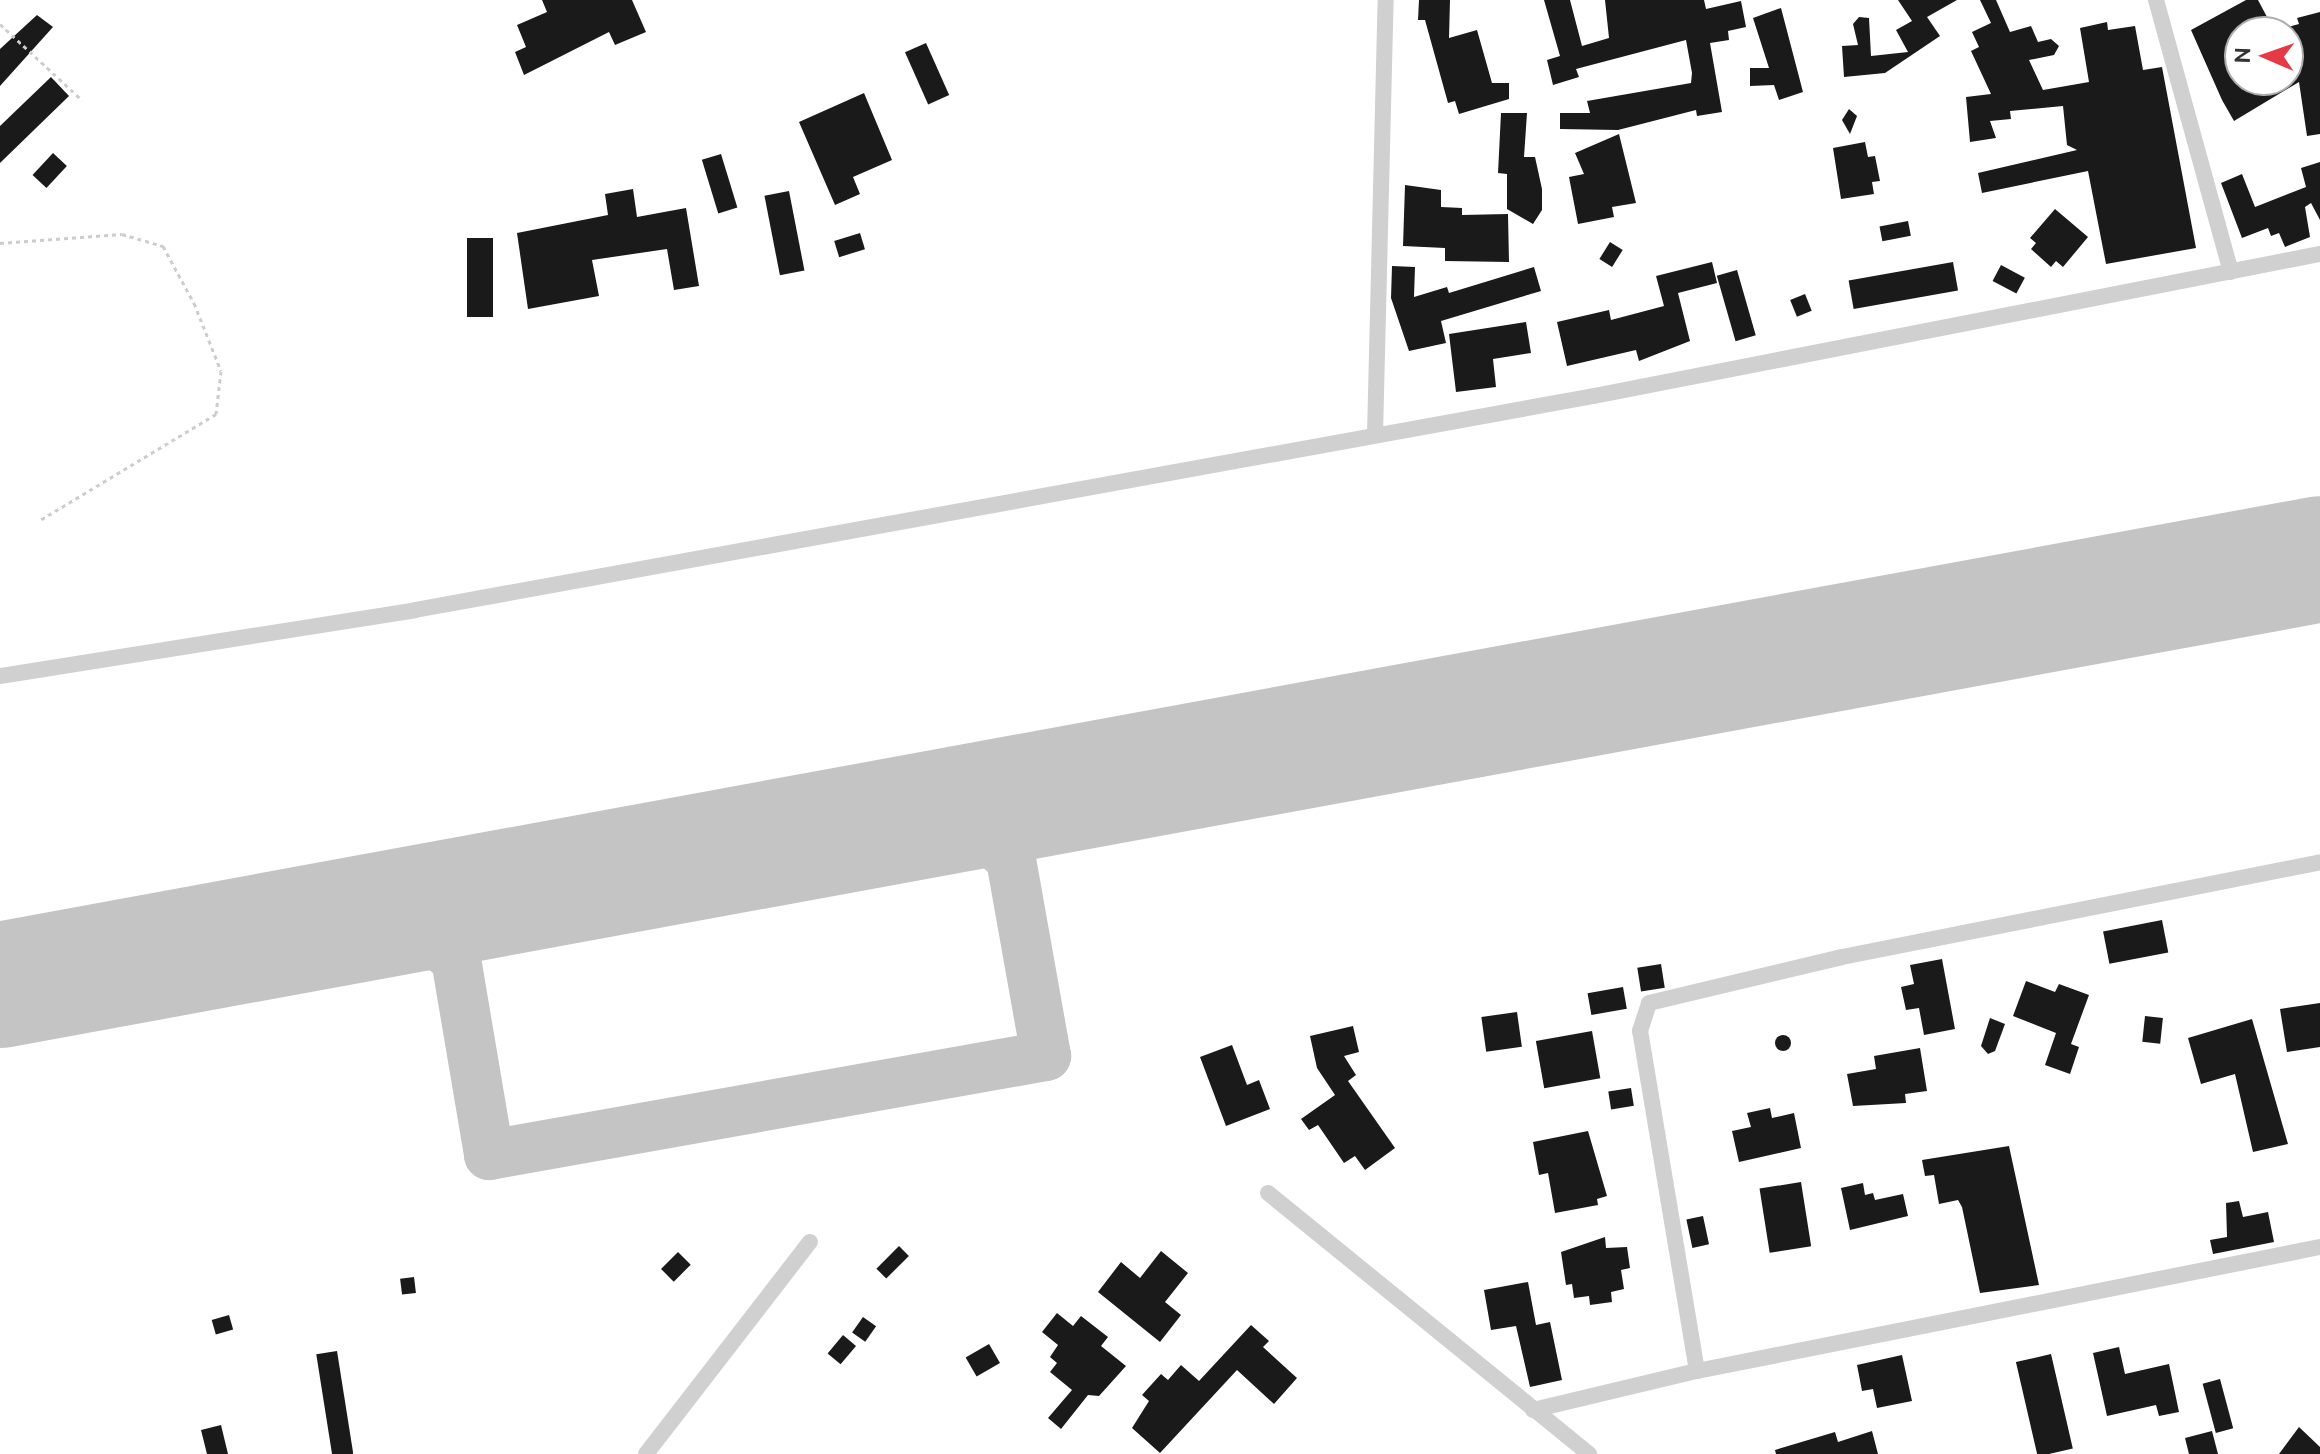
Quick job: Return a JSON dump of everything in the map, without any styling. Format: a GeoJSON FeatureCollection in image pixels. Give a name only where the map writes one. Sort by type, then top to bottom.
{"type":"FeatureCollection","features":[{"type":"Feature","properties":{"kind":"street"},"geometry":{"type":"LineString","coordinates":[[1375,435],[1386,0]]}},
{"type":"Feature","properties":{"kind":"street"},"geometry":{"type":"LineString","coordinates":[[2156,0],[2231,272]]}},
{"type":"Feature","properties":{"kind":"street"},"geometry":{"type":"LineString","coordinates":[[0,676],[415,610],[1375,435],[2320,254]]}},
{"type":"Feature","properties":{"kind":"street"},"geometry":{"type":"LineString","coordinates":[[1697,1371],[1640,1031],[1649,1003],[1842,957],[2320,862]]}},
{"type":"Feature","properties":{"kind":"street"},"geometry":{"type":"LineString","coordinates":[[1268,1193],[1589,1454]]}},
{"type":"Feature","properties":{"kind":"street"},"geometry":{"type":"LineString","coordinates":[[646,1454],[810,1242]]}},
{"type":"Feature","properties":{"kind":"street"},"geometry":{"type":"LineString","coordinates":[[1533,1410],[1697,1371],[2320,1247]]}},
{"type":"Feature","properties":{"kind":"path"},"geometry":{"type":"LineString","coordinates":[[0,24],[82,100]]}},
{"type":"Feature","properties":{"kind":"path"},"geometry":{"type":"LineString","coordinates":[[0,243],[122,234],[163,246],[194,303],[221,371],[216,414],[40,520]]}},
{"type":"Feature","properties":{"kind":"building"},"geometry":{"type":"Polygon","coordinates":[[[542,0],[632,0],[646,32],[615,45],[609,32],[524,75],[515,52],[526,47],[517,25],[547,12],[542,0]]]}},
{"type":"Feature","properties":{"kind":"building"},"geometry":{"type":"Polygon","coordinates":[[[1419,0],[1450,0],[1449,38],[1477,30],[1492,83],[1509,83],[1509,99],[1459,114],[1455,101],[1448,103],[1425,20],[1418,20],[1419,0]]]}},
{"type":"Feature","properties":{"kind":"building"},"geometry":{"type":"Polygon","coordinates":[[[1544,0],[1570,0],[1582,46],[1609,38],[1605,0],[1704,0],[1706,9],[1741,1],[1746,27],[1728,31],[1729,40],[1710,43],[1722,112],[1697,116],[1696,110],[1618,130],[1560,129],[1560,113],[1590,113],[1587,101],[1691,83],[1692,73],[1686,40],[1576,69],[1579,77],[1553,85],[1547,60],[1560,56],[1544,0]]]}},
{"type":"Feature","properties":{"kind":"building"},"geometry":{"type":"Polygon","coordinates":[[[1898,0],[1957,0],[1927,17],[1940,36],[1885,73],[1844,77],[1842,46],[1858,45],[1853,24],[1859,17],[1869,18],[1871,56],[1908,52],[1896,30],[1912,21],[1898,0]]]}},
{"type":"Feature","properties":{"kind":"building"},"geometry":{"type":"Polygon","coordinates":[[[1980,0],[1996,0],[2010,32],[2031,26],[2038,42],[2051,39],[2059,46],[2054,55],[2029,60],[2043,90],[2089,82],[2080,28],[2107,22],[2108,30],[2135,26],[2143,70],[2162,67],[2196,248],[2106,264],[2088,171],[1982,193],[1978,173],[2077,150],[2067,145],[2063,106],[2010,111],[2011,119],[1990,121],[1996,138],[1970,142],[1966,97],[1991,94],[1971,51],[1979,47],[1972,32],[1991,23],[1980,0]]]}},
{"type":"Feature","properties":{"kind":"building"},"geometry":{"type":"Polygon","coordinates":[[[2246,0],[2258,0],[2266,16],[2224,16],[2224,96],[2276,96],[2234,121],[2191,30],[2246,0]]]}},
{"type":"Feature","properties":{"kind":"building"},"geometry":{"type":"Polygon","coordinates":[[[1781,8],[1803,92],[1779,100],[1774,85],[1750,86],[1750,68],[1769,68],[1753,18],[1781,8]]]}},
{"type":"Feature","properties":{"kind":"building"},"geometry":{"type":"Polygon","coordinates":[[[2320,12],[2320,134],[2307,136],[2301,96],[2304,96],[2304,16],[2320,12]]]}},
{"type":"Feature","properties":{"kind":"building"},"geometry":{"type":"Polygon","coordinates":[[[37,15],[53,27],[0,86],[0,49],[37,15]]]}},
{"type":"Feature","properties":{"kind":"building"},"geometry":{"type":"Polygon","coordinates":[[[926,43],[949,95],[928,104],[905,52],[926,43]]]}},
{"type":"Feature","properties":{"kind":"building"},"geometry":{"type":"Polygon","coordinates":[[[51,77],[69,96],[0,163],[0,126],[51,77]]]}},
{"type":"Feature","properties":{"kind":"building"},"geometry":{"type":"Polygon","coordinates":[[[864,93],[892,160],[853,177],[860,194],[835,205],[799,122],[864,93]]]}},
{"type":"Feature","properties":{"kind":"building"},"geometry":{"type":"Polygon","coordinates":[[[1849,109],[1857,116],[1850,134],[1842,120],[1849,109]]]}},
{"type":"Feature","properties":{"kind":"building"},"geometry":{"type":"Polygon","coordinates":[[[1501,113],[1527,113],[1524,157],[1535,157],[1542,189],[1542,210],[1533,224],[1507,209],[1507,174],[1498,173],[1501,113]]]}},
{"type":"Feature","properties":{"kind":"building"},"geometry":{"type":"Polygon","coordinates":[[[1619,134],[1636,203],[1612,207],[1614,217],[1578,224],[1569,177],[1584,174],[1575,153],[1619,134]]]}},
{"type":"Feature","properties":{"kind":"building"},"geometry":{"type":"Polygon","coordinates":[[[1865,142],[1868,157],[1875,156],[1880,181],[1872,182],[1874,194],[1841,199],[1833,148],[1865,142]]]}},
{"type":"Feature","properties":{"kind":"building"},"geometry":{"type":"Polygon","coordinates":[[[53,153],[67,166],[46,188],[33,175],[53,153]]]}},
{"type":"Feature","properties":{"kind":"building"},"geometry":{"type":"Polygon","coordinates":[[[721,154],[737,208],[718,213],[702,160],[721,154]]]}},
{"type":"Feature","properties":{"kind":"building"},"geometry":{"type":"Polygon","coordinates":[[[2320,162],[2320,220],[2311,203],[2305,207],[2310,237],[2285,247],[2279,233],[2271,236],[2268,228],[2242,238],[2221,183],[2242,174],[2255,207],[2306,187],[2301,168],[2320,162]]]}},
{"type":"Feature","properties":{"kind":"building"},"geometry":{"type":"Polygon","coordinates":[[[1405,185],[1441,190],[1441,207],[1462,208],[1462,215],[1508,214],[1509,262],[1445,261],[1445,248],[1403,246],[1405,185]]]}},
{"type":"Feature","properties":{"kind":"building"},"geometry":{"type":"Polygon","coordinates":[[[633,189],[637,217],[686,208],[699,286],[674,290],[667,249],[592,260],[599,296],[528,309],[517,233],[608,215],[605,194],[633,189]]]}},
{"type":"Feature","properties":{"kind":"building"},"geometry":{"type":"Polygon","coordinates":[[[789,191],[804,271],[780,275],[764,196],[789,191]]]}},
{"type":"Feature","properties":{"kind":"building"},"geometry":{"type":"Polygon","coordinates":[[[2055,209],[2088,237],[2063,267],[2056,261],[2051,267],[2031,249],[2036,243],[2030,238],[2055,209]]]}},
{"type":"Feature","properties":{"kind":"building"},"geometry":{"type":"Polygon","coordinates":[[[1908,221],[1911,236],[1882,241],[1880,227],[1908,221]]]}},
{"type":"Feature","properties":{"kind":"building"},"geometry":{"type":"Polygon","coordinates":[[[860,233],[865,249],[839,257],[834,241],[860,233]]]}},
{"type":"Feature","properties":{"kind":"building"},"geometry":{"type":"Polygon","coordinates":[[[467,238],[493,238],[493,317],[467,317],[467,238]]]}},
{"type":"Feature","properties":{"kind":"building"},"geometry":{"type":"Polygon","coordinates":[[[1610,242],[1623,250],[1612,267],[1599,259],[1610,242]]]}},
{"type":"Feature","properties":{"kind":"building"},"geometry":{"type":"Polygon","coordinates":[[[1712,262],[1717,283],[1678,293],[1690,341],[1639,361],[1636,350],[1567,366],[1557,322],[1609,310],[1611,320],[1664,306],[1656,276],[1712,262]]]}},
{"type":"Feature","properties":{"kind":"building"},"geometry":{"type":"Polygon","coordinates":[[[1953,262],[1958,291],[1854,309],[1849,280],[1953,262]]]}},
{"type":"Feature","properties":{"kind":"building"},"geometry":{"type":"Polygon","coordinates":[[[2001,265],[2025,278],[2016,294],[1993,281],[2001,265]]]}},
{"type":"Feature","properties":{"kind":"building"},"geometry":{"type":"Polygon","coordinates":[[[1392,266],[1415,267],[1414,297],[1447,287],[1449,293],[1534,267],[1541,291],[1441,321],[1446,343],[1409,351],[1391,298],[1392,266]]]}},
{"type":"Feature","properties":{"kind":"building"},"geometry":{"type":"Polygon","coordinates":[[[1737,270],[1756,335],[1736,341],[1717,276],[1737,270]]]}},
{"type":"Feature","properties":{"kind":"building"},"geometry":{"type":"Polygon","coordinates":[[[1805,294],[1812,311],[1797,317],[1790,300],[1805,294]]]}},
{"type":"Feature","properties":{"kind":"building"},"geometry":{"type":"Polygon","coordinates":[[[1526,322],[1531,353],[1493,359],[1496,387],[1456,392],[1449,334],[1526,322]]]}},
{"type":"Feature","properties":{"kind":"building"},"geometry":{"type":"Polygon","coordinates":[[[2162,920],[2168,952],[2109,964],[2103,931],[2162,920]]]}},
{"type":"Feature","properties":{"kind":"building"},"geometry":{"type":"Polygon","coordinates":[[[1942,959],[1955,1029],[1924,1035],[1919,1008],[1906,1010],[1901,987],[1914,984],[1910,965],[1942,959]]]}},
{"type":"Feature","properties":{"kind":"building"},"geometry":{"type":"Polygon","coordinates":[[[1661,964],[1665,988],[1641,991],[1637,968],[1661,964]]]}},
{"type":"Feature","properties":{"kind":"building"},"geometry":{"type":"Polygon","coordinates":[[[2026,981],[2055,992],[2059,984],[2089,995],[2071,1044],[2079,1047],[2070,1074],[2045,1065],[2056,1033],[2013,1016],[2026,981]]]}},
{"type":"Feature","properties":{"kind":"building"},"geometry":{"type":"Polygon","coordinates":[[[1623,987],[1627,1009],[1591,1015],[1588,993],[1623,987]]]}},
{"type":"Feature","properties":{"kind":"building"},"geometry":{"type":"Polygon","coordinates":[[[2320,1003],[2320,1047],[2287,1052],[2280,1009],[2320,1003]]]}},
{"type":"Feature","properties":{"kind":"building"},"geometry":{"type":"Polygon","coordinates":[[[1517,1012],[1522,1047],[1486,1052],[1481,1017],[1517,1012]]]}},
{"type":"Feature","properties":{"kind":"building"},"geometry":{"type":"Polygon","coordinates":[[[2145,1016],[2163,1018],[2160,1044],[2142,1042],[2145,1016]]]}},
{"type":"Feature","properties":{"kind":"building"},"geometry":{"type":"Polygon","coordinates":[[[1990,1018],[2005,1024],[1995,1051],[1988,1054],[1981,1046],[1990,1018]]]}},
{"type":"Feature","properties":{"kind":"building"},"geometry":{"type":"Polygon","coordinates":[[[2252,1019],[2288,1144],[2253,1152],[2235,1074],[2201,1084],[2188,1038],[2252,1019]]]}},
{"type":"Feature","properties":{"kind":"building"},"geometry":{"type":"Polygon","coordinates":[[[1353,1026],[1359,1052],[1344,1056],[1356,1075],[1348,1081],[1395,1148],[1365,1170],[1355,1156],[1344,1163],[1318,1125],[1309,1130],[1301,1119],[1335,1095],[1317,1068],[1310,1036],[1353,1026]]]}},
{"type":"Feature","properties":{"kind":"building"},"geometry":{"type":"Polygon","coordinates":[[[1592,1031],[1600,1078],[1544,1088],[1536,1041],[1592,1031]]]}},
{"type":"Feature","properties":{"kind":"building"},"geometry":{"type":"Polygon","coordinates":[[[1780,1035],[1786,1035],[1791,1043],[1789,1049],[1780,1051],[1775,1046],[1775,1040],[1780,1035]]]}},
{"type":"Feature","properties":{"kind":"building"},"geometry":{"type":"Polygon","coordinates":[[[1232,1045],[1247,1085],[1259,1080],[1270,1109],[1226,1126],[1200,1057],[1232,1045]]]}},
{"type":"Feature","properties":{"kind":"building"},"geometry":{"type":"Polygon","coordinates":[[[1920,1048],[1927,1091],[1905,1094],[1906,1103],[1853,1106],[1847,1074],[1876,1069],[1874,1056],[1920,1048]]]}},
{"type":"Feature","properties":{"kind":"building"},"geometry":{"type":"Polygon","coordinates":[[[1631,1088],[1634,1106],[1611,1109],[1608,1092],[1631,1088]]]}},
{"type":"Feature","properties":{"kind":"building"},"geometry":{"type":"Polygon","coordinates":[[[1770,1108],[1772,1118],[1794,1113],[1801,1148],[1739,1162],[1732,1131],[1751,1127],[1747,1113],[1770,1108]]]}},
{"type":"Feature","properties":{"kind":"building"},"geometry":{"type":"Polygon","coordinates":[[[1588,1131],[1607,1196],[1597,1199],[1598,1205],[1555,1213],[1548,1173],[1539,1175],[1533,1142],[1588,1131]]]}},
{"type":"Feature","properties":{"kind":"building"},"geometry":{"type":"Polygon","coordinates":[[[2009,1146],[2039,1285],[1980,1293],[1962,1207],[1958,1200],[1939,1204],[1934,1175],[1925,1176],[1922,1160],[2009,1146]]]}},
{"type":"Feature","properties":{"kind":"building"},"geometry":{"type":"Polygon","coordinates":[[[1801,1182],[1811,1246],[1770,1253],[1760,1189],[1801,1182]]]}},
{"type":"Feature","properties":{"kind":"building"},"geometry":{"type":"Polygon","coordinates":[[[1863,1183],[1865,1195],[1873,1193],[1875,1200],[1903,1194],[1908,1216],[1850,1230],[1841,1188],[1863,1183]]]}},
{"type":"Feature","properties":{"kind":"building"},"geometry":{"type":"Polygon","coordinates":[[[2239,1201],[2243,1217],[2268,1212],[2274,1242],[2213,1254],[2210,1240],[2227,1237],[2226,1203],[2239,1201]]]}},
{"type":"Feature","properties":{"kind":"building"},"geometry":{"type":"Polygon","coordinates":[[[1703,1216],[1709,1244],[1692,1248],[1686,1220],[1703,1216]]]}},
{"type":"Feature","properties":{"kind":"building"},"geometry":{"type":"Polygon","coordinates":[[[1605,1237],[1606,1248],[1627,1247],[1630,1268],[1621,1270],[1624,1289],[1611,1292],[1612,1302],[1590,1305],[1589,1296],[1574,1298],[1572,1284],[1566,1285],[1561,1252],[1605,1237]]]}},
{"type":"Feature","properties":{"kind":"building"},"geometry":{"type":"Polygon","coordinates":[[[899,1246],[909,1256],[886,1279],[876,1269],[899,1246]]]}},
{"type":"Feature","properties":{"kind":"building"},"geometry":{"type":"Polygon","coordinates":[[[1161,1251],[1188,1273],[1165,1302],[1181,1315],[1160,1342],[1098,1292],[1121,1262],[1140,1278],[1161,1251]]]}},
{"type":"Feature","properties":{"kind":"building"},"geometry":{"type":"Polygon","coordinates":[[[678,1252],[691,1265],[674,1282],[661,1269],[678,1252]]]}},
{"type":"Feature","properties":{"kind":"building"},"geometry":{"type":"Polygon","coordinates":[[[414,1277],[416,1293],[402,1295],[400,1279],[414,1277]]]}},
{"type":"Feature","properties":{"kind":"building"},"geometry":{"type":"Polygon","coordinates":[[[1528,1282],[1536,1325],[1550,1322],[1562,1380],[1530,1387],[1516,1326],[1491,1330],[1484,1290],[1528,1282]]]}},
{"type":"Feature","properties":{"kind":"building"},"geometry":{"type":"Polygon","coordinates":[[[1057,1313],[1073,1326],[1081,1316],[1108,1337],[1101,1346],[1126,1366],[1099,1396],[1088,1395],[1061,1429],[1048,1418],[1072,1390],[1050,1372],[1057,1363],[1050,1357],[1058,1345],[1042,1332],[1057,1313]]]}},
{"type":"Feature","properties":{"kind":"building"},"geometry":{"type":"Polygon","coordinates":[[[229,1315],[233,1329],[216,1334],[212,1320],[229,1315]]]}},
{"type":"Feature","properties":{"kind":"building"},"geometry":{"type":"Polygon","coordinates":[[[863,1317],[876,1326],[865,1342],[852,1333],[863,1317]]]}},
{"type":"Feature","properties":{"kind":"building"},"geometry":{"type":"Polygon","coordinates":[[[1251,1325],[1269,1341],[1263,1347],[1297,1378],[1274,1404],[1237,1370],[1160,1453],[1132,1428],[1149,1401],[1142,1395],[1161,1374],[1168,1380],[1181,1365],[1199,1381],[1251,1325]]]}},
{"type":"Feature","properties":{"kind":"building"},"geometry":{"type":"Polygon","coordinates":[[[843,1335],[856,1346],[841,1364],[828,1353],[843,1335]]]}},
{"type":"Feature","properties":{"kind":"building"},"geometry":{"type":"Polygon","coordinates":[[[989,1344],[1000,1363],[977,1377],[966,1358],[989,1344]]]}},
{"type":"Feature","properties":{"kind":"building"},"geometry":{"type":"Polygon","coordinates":[[[2119,1347],[2125,1374],[2169,1364],[2179,1412],[2159,1416],[2156,1405],[2107,1416],[2093,1353],[2119,1347]]]}},
{"type":"Feature","properties":{"kind":"building"},"geometry":{"type":"Polygon","coordinates":[[[337,1351],[353,1454],[332,1454],[316,1354],[337,1351]]]}},
{"type":"Feature","properties":{"kind":"building"},"geometry":{"type":"Polygon","coordinates":[[[2051,1354],[2073,1449],[2037,1454],[2016,1362],[2051,1354]]]}},
{"type":"Feature","properties":{"kind":"building"},"geometry":{"type":"Polygon","coordinates":[[[1902,1355],[1912,1401],[1877,1408],[1873,1389],[1862,1391],[1857,1365],[1902,1355]]]}},
{"type":"Feature","properties":{"kind":"building"},"geometry":{"type":"Polygon","coordinates":[[[2220,1379],[2233,1428],[2216,1433],[2203,1384],[2220,1379]]]}},
{"type":"Feature","properties":{"kind":"building"},"geometry":{"type":"Polygon","coordinates":[[[221,1425],[228,1454],[207,1454],[201,1430],[221,1425]]]}},
{"type":"Feature","properties":{"kind":"building"},"geometry":{"type":"Polygon","coordinates":[[[2299,1427],[2320,1447],[2320,1454],[2279,1454],[2299,1427]]]}},
{"type":"Feature","properties":{"kind":"building"},"geometry":{"type":"Polygon","coordinates":[[[1872,1431],[1878,1454],[1776,1454],[1775,1450],[1835,1432],[1838,1442],[1872,1431]]]}},
{"type":"Feature","properties":{"kind":"building"},"geometry":{"type":"Polygon","coordinates":[[[2212,1431],[2218,1454],[2189,1454],[2185,1438],[2212,1431]]]}},
{"type":"Feature","properties":{"kind":"taxiway"},"geometry":{"type":"LineString","coordinates":[[422,933],[456,959],[489,1155],[1046,1056],[1011,859],[979,831]]}},
{"type":"Feature","properties":{"kind":"runway"},"geometry":{"type":"LineString","coordinates":[[0,985],[2320,559]]}}]}
